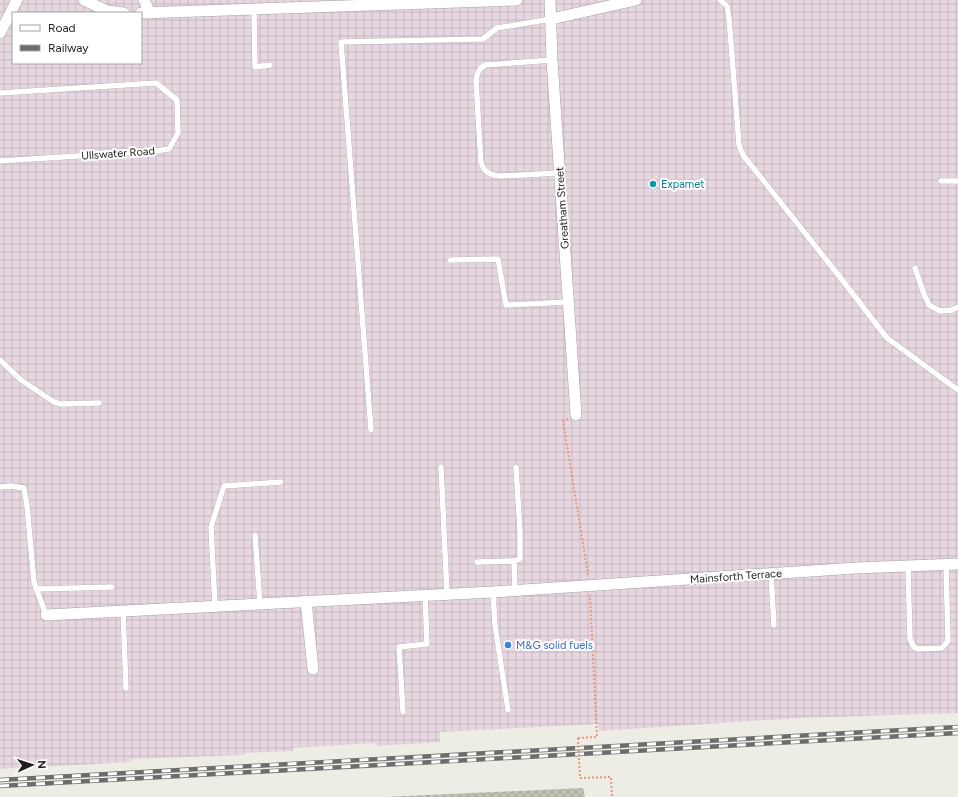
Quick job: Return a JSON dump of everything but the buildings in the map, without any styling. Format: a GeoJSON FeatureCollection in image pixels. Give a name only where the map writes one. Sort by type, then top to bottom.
{"type":"FeatureCollection","features":[{"type":"Feature","properties":{"kind":"street"},"geometry":{"type":"LineString","coordinates":[[0,33],[17,0]]}},
{"type":"Feature","properties":{"kind":"street"},"geometry":{"type":"LineString","coordinates":[[84,0],[107,11],[116,12]]}},
{"type":"Feature","properties":{"kind":"street"},"geometry":{"type":"LineString","coordinates":[[144,0],[145,13],[254,10],[340,3],[517,0]]}},
{"type":"Feature","properties":{"kind":"street","name":"Greatham Street"},"geometry":{"type":"LineString","coordinates":[[550,0],[559,173],[576,415]]}},
{"type":"Feature","properties":{"kind":"street"},"geometry":{"type":"LineString","coordinates":[[551,19],[636,0]]}},
{"type":"Feature","properties":{"kind":"street","name":"Mainsforth Terrace"},"geometry":{"type":"LineString","coordinates":[[46,615],[493,592],[856,568],[958,564]]}},
{"type":"Feature","properties":{"kind":"street"},"geometry":{"type":"LineString","coordinates":[[306,601],[313,669]]}},
{"type":"Feature","properties":{"kind":"lane"},"geometry":{"type":"LineString","coordinates":[[720,0],[727,6],[730,18],[739,145],[743,155],[887,338],[958,390]]}},
{"type":"Feature","properties":{"kind":"lane"},"geometry":{"type":"LineString","coordinates":[[254,10],[255,67],[270,65]]}},
{"type":"Feature","properties":{"kind":"lane"},"geometry":{"type":"LineString","coordinates":[[371,430],[341,42],[483,39],[497,28],[551,19]]}},
{"type":"Feature","properties":{"kind":"lane"},"geometry":{"type":"LineString","coordinates":[[552,60],[485,65],[480,68],[477,74],[476,82],[481,163],[488,173],[501,176],[559,173]]}},
{"type":"Feature","properties":{"kind":"lane","name":"Ullswater Road"},"geometry":{"type":"LineString","coordinates":[[0,93],[156,83],[177,100],[178,133],[169,149],[0,161]]}},
{"type":"Feature","properties":{"kind":"lane"},"geometry":{"type":"LineString","coordinates":[[941,181],[958,180]]}},
{"type":"Feature","properties":{"kind":"lane"},"geometry":{"type":"LineString","coordinates":[[450,260],[498,259],[506,305],[568,302]]}},
{"type":"Feature","properties":{"kind":"lane"},"geometry":{"type":"LineString","coordinates":[[915,268],[929,304],[940,312],[952,310],[958,307]]}},
{"type":"Feature","properties":{"kind":"lane"},"geometry":{"type":"LineString","coordinates":[[0,360],[21,380],[54,402],[61,404],[99,403]]}},
{"type":"Feature","properties":{"kind":"lane"},"geometry":{"type":"LineString","coordinates":[[477,562],[514,561],[520,559],[520,531],[516,466]]}},
{"type":"Feature","properties":{"kind":"lane"},"geometry":{"type":"LineString","coordinates":[[441,467],[447,594]]}},
{"type":"Feature","properties":{"kind":"lane"},"geometry":{"type":"LineString","coordinates":[[215,606],[211,527],[224,486],[281,482]]}},
{"type":"Feature","properties":{"kind":"lane"},"geometry":{"type":"LineString","coordinates":[[0,487],[10,486],[24,488],[34,582],[46,615]]}},
{"type":"Feature","properties":{"kind":"lane"},"geometry":{"type":"LineString","coordinates":[[255,535],[260,604]]}},
{"type":"Feature","properties":{"kind":"lane"},"geometry":{"type":"LineString","coordinates":[[514,561],[515,590]]}},
{"type":"Feature","properties":{"kind":"lane"},"geometry":{"type":"LineString","coordinates":[[908,566],[910,639],[914,647],[918,649],[942,648],[948,641],[946,565]]}},
{"type":"Feature","properties":{"kind":"lane"},"geometry":{"type":"LineString","coordinates":[[771,574],[774,625]]}},
{"type":"Feature","properties":{"kind":"lane"},"geometry":{"type":"LineString","coordinates":[[36,589],[112,587]]}},
{"type":"Feature","properties":{"kind":"lane"},"geometry":{"type":"LineString","coordinates":[[493,592],[495,625],[508,710]]}},
{"type":"Feature","properties":{"kind":"lane"},"geometry":{"type":"LineString","coordinates":[[402,712],[399,647],[427,644],[425,595]]}},
{"type":"Feature","properties":{"kind":"lane"},"geometry":{"type":"LineString","coordinates":[[123,611],[126,688]]}},
{"type":"Feature","properties":{"kind":"path"},"geometry":{"type":"LineString","coordinates":[[576,415],[563,421],[590,585],[597,737],[578,738],[580,778],[611,777],[612,797]]}},
{"type":"Feature","properties":{"kind":"shaded area"},"geometry":{"type":"Polygon","coordinates":[[[0,0],[958,0],[958,713],[799,718],[599,731],[598,724],[440,732],[440,742],[375,746],[374,743],[293,748],[293,751],[244,753],[244,755],[131,759],[131,762],[0,769],[0,0]]]}},
{"type":"Feature","properties":{"kind":"shaded area"},"geometry":{"type":"Polygon","coordinates":[[[583,788],[585,797],[384,797],[583,788]]]}},
{"type":"Feature","properties":{"kind":"railway"},"geometry":{"type":"LineString","coordinates":[[0,780],[958,727]]}},
{"type":"Feature","properties":{"kind":"railway"},"geometry":{"type":"LineString","coordinates":[[0,786],[958,733]]}},
{"type":"Feature","properties":{"kind":"place","name":"Expamet"},"geometry":{"type":"Point","coordinates":[653,184]}},
{"type":"Feature","properties":{"kind":"place","name":"M&G solid fuels"},"geometry":{"type":"Point","coordinates":[508,645]}}]}
